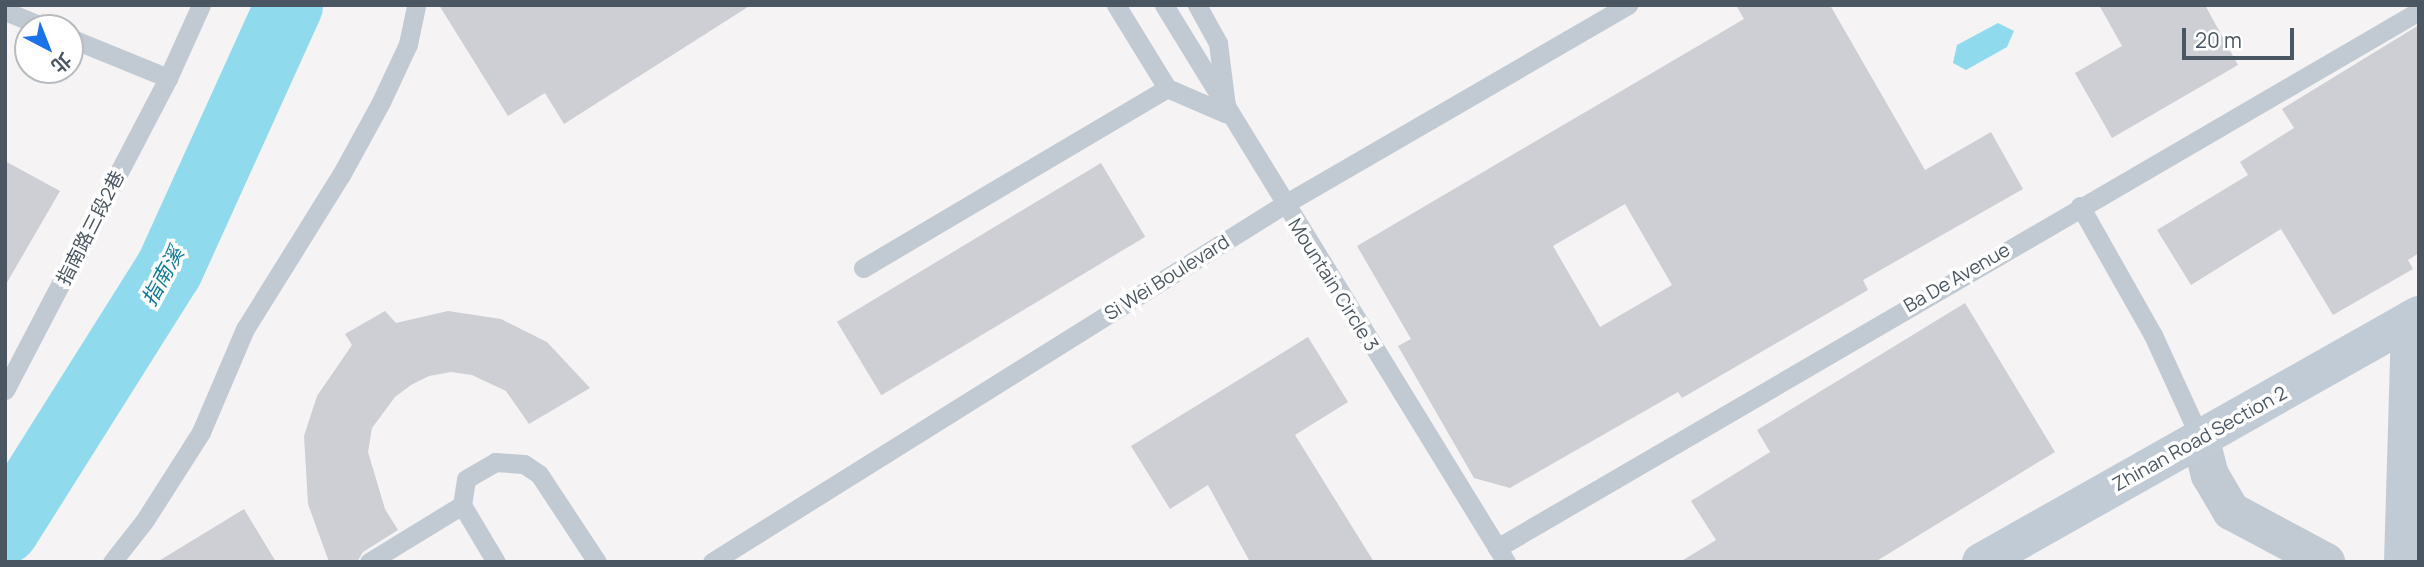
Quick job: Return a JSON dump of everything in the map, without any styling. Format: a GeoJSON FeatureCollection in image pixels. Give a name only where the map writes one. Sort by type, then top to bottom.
{"type":"FeatureCollection","features":[{"type":"Feature","properties":{"kind":"street","name":"Zhinan Road Section 2"},"geometry":{"type":"LineString","coordinates":[[1980,562],[2201,440],[2414,317]]}},
{"type":"Feature","properties":{"kind":"street"},"geometry":{"type":"LineString","coordinates":[[2403,562],[2414,317]]}},
{"type":"Feature","properties":{"kind":"street"},"geometry":{"type":"LineString","coordinates":[[2201,440],[2210,475],[2231,511],[2326,562]]}},
{"type":"Feature","properties":{"kind":"lane","name":"指南路三段2巷"},"geometry":{"type":"LineString","coordinates":[[5,390],[171,72],[201,5]]}},
{"type":"Feature","properties":{"kind":"lane"},"geometry":{"type":"LineString","coordinates":[[112,562],[145,520],[201,432],[245,329],[341,175],[381,102],[408,44],[416,5]]}},
{"type":"Feature","properties":{"kind":"lane"},"geometry":{"type":"LineString","coordinates":[[1116,5],[1167,88],[1227,114]]}},
{"type":"Feature","properties":{"kind":"lane","name":"Mountain Circle 3"},"geometry":{"type":"LineString","coordinates":[[1164,5],[1227,114],[1502,555]]}},
{"type":"Feature","properties":{"kind":"lane"},"geometry":{"type":"LineString","coordinates":[[1198,5],[1217,43],[1227,114]]}},
{"type":"Feature","properties":{"kind":"lane","name":"Si Wei Boulevard"},"geometry":{"type":"LineString","coordinates":[[712,562],[1283,205],[1628,5]]}},
{"type":"Feature","properties":{"kind":"lane","name":"Ba De Avenue"},"geometry":{"type":"LineString","coordinates":[[1502,555],[2080,206],[2419,11]]}},
{"type":"Feature","properties":{"kind":"lane"},"geometry":{"type":"LineString","coordinates":[[84,43],[171,72]]}},
{"type":"Feature","properties":{"kind":"lane"},"geometry":{"type":"LineString","coordinates":[[863,268],[1167,88]]}},
{"type":"Feature","properties":{"kind":"lane"},"geometry":{"type":"LineString","coordinates":[[2080,206],[2153,335],[2201,440]]}},
{"type":"Feature","properties":{"kind":"lane"},"geometry":{"type":"LineString","coordinates":[[496,562],[462,505],[466,479],[495,462],[524,464],[539,474],[597,562]]}},
{"type":"Feature","properties":{"kind":"lane"},"geometry":{"type":"LineString","coordinates":[[369,562],[462,505]]}},
{"type":"Feature","properties":{"kind":"water"},"geometry":{"type":"Polygon","coordinates":[[[1998,23],[2014,31],[2007,47],[1966,70],[1953,63],[1957,45],[1998,23]]]}},
{"type":"Feature","properties":{"kind":"building"},"geometry":{"type":"Polygon","coordinates":[[[439,5],[751,5],[564,124],[545,93],[508,116],[439,5]]]}},
{"type":"Feature","properties":{"kind":"building"},"geometry":{"type":"Polygon","coordinates":[[[1736,5],[1830,5],[1925,170],[1991,132],[2023,189],[1863,280],[1868,290],[1682,398],[1678,392],[1510,488],[1474,478],[1398,346],[1411,339],[1357,246],[1744,19],[1736,5]],[[1625,204],[1553,246],[1600,327],[1672,285],[1625,204]]]}},
{"type":"Feature","properties":{"kind":"building"},"geometry":{"type":"Polygon","coordinates":[[[2099,5],[2205,5],[2238,65],[2112,138],[2075,73],[2122,46],[2099,5]]]}},
{"type":"Feature","properties":{"kind":"building"},"geometry":{"type":"Polygon","coordinates":[[[2419,25],[2419,253],[2408,260],[2413,269],[2333,315],[2281,229],[2191,285],[2157,230],[2248,175],[2240,162],[2294,128],[2282,109],[2419,25]]]}},
{"type":"Feature","properties":{"kind":"building"},"geometry":{"type":"Polygon","coordinates":[[[5,161],[60,191],[5,286],[5,161]]]}},
{"type":"Feature","properties":{"kind":"building"},"geometry":{"type":"Polygon","coordinates":[[[1101,163],[1145,237],[881,395],[837,322],[1101,163]]]}},
{"type":"Feature","properties":{"kind":"building"},"geometry":{"type":"Polygon","coordinates":[[[1965,303],[2055,452],[1875,562],[1680,562],[1716,540],[1691,501],[1770,452],[1757,430],[1965,303]]]}},
{"type":"Feature","properties":{"kind":"building"},"geometry":{"type":"Polygon","coordinates":[[[385,311],[396,323],[448,311],[501,319],[547,342],[590,388],[529,424],[506,391],[472,375],[451,372],[429,376],[411,385],[395,397],[372,428],[368,452],[385,509],[398,530],[363,552],[357,562],[329,562],[308,504],[304,436],[317,396],[352,345],[345,334],[385,311]]]}},
{"type":"Feature","properties":{"kind":"building"},"geometry":{"type":"Polygon","coordinates":[[[1308,337],[1348,402],[1295,435],[1374,562],[1250,562],[1208,485],[1170,509],[1131,446],[1308,337]]]}},
{"type":"Feature","properties":{"kind":"building"},"geometry":{"type":"Polygon","coordinates":[[[244,509],[276,562],[157,562],[244,509]]]}},
{"type":"Feature","properties":{"kind":"waterway","name":"指南溪"},"geometry":{"type":"LineString","coordinates":[[5,530],[169,270],[289,5]]}}]}
